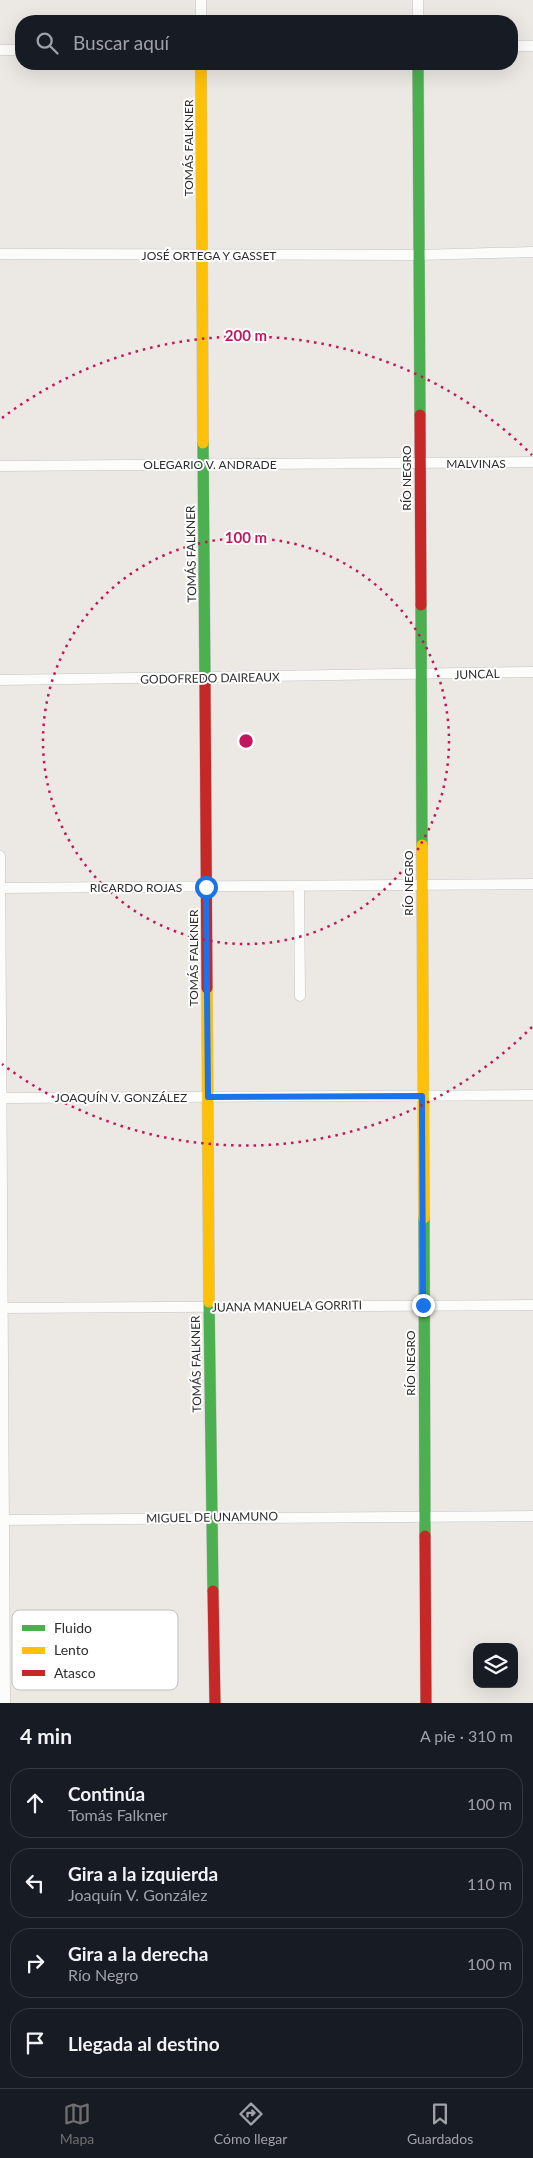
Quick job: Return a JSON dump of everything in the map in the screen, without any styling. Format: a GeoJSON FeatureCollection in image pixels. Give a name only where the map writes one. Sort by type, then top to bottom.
{"type":"FeatureCollection","features":[{"type":"Feature","properties":{"kind":"street"},"geometry":{"type":"LineString","coordinates":[[201,0],[201,15]]}},
{"type":"Feature","properties":{"kind":"street"},"geometry":{"type":"LineString","coordinates":[[418,0],[418,15]]}},
{"type":"Feature","properties":{"kind":"street"},"geometry":{"type":"LineString","coordinates":[[518,46],[533,46]]}},
{"type":"Feature","properties":{"kind":"street"},"geometry":{"type":"LineString","coordinates":[[0,50],[15,50]]}},
{"type":"Feature","properties":{"kind":"street","name":"TOMÁS FALKNER"},"geometry":{"type":"LineString","coordinates":[[201,70],[209,1307],[215,1703]]}},
{"type":"Feature","properties":{"kind":"street","name":"RÍO NEGRO"},"geometry":{"type":"LineString","coordinates":[[418,70],[426,1703]]}},
{"type":"Feature","properties":{"kind":"street","name":"JOSÉ ORTEGA Y GASSET"},"geometry":{"type":"LineString","coordinates":[[0,254],[418,255],[533,252]]}},
{"type":"Feature","properties":{"kind":"street","name":"MALVINAS"},"geometry":{"type":"LineString","coordinates":[[419,463],[533,462]]}},
{"type":"Feature","properties":{"kind":"street","name":"OLEGARIO V. ANDRADE"},"geometry":{"type":"LineString","coordinates":[[0,466],[419,463]]}},
{"type":"Feature","properties":{"kind":"street","name":"JUNCAL"},"geometry":{"type":"LineString","coordinates":[[421,676],[533,672]]}},
{"type":"Feature","properties":{"kind":"street","name":"GODOFREDO DAIREAUX"},"geometry":{"type":"LineString","coordinates":[[0,680],[421,676]]}},
{"type":"Feature","properties":{"kind":"street"},"geometry":{"type":"LineString","coordinates":[[0,856],[2,1520],[5,1703]]}},
{"type":"Feature","properties":{"kind":"street","name":"RICARDO ROJAS"},"geometry":{"type":"LineString","coordinates":[[0,888],[533,884]]}},
{"type":"Feature","properties":{"kind":"street"},"geometry":{"type":"LineString","coordinates":[[299,886],[300,996]]}},
{"type":"Feature","properties":{"kind":"street","name":"JOAQUÍN V. GONZÁLEZ"},"geometry":{"type":"LineString","coordinates":[[1,1098],[533,1095]]}},
{"type":"Feature","properties":{"kind":"street","name":"JUANA MANUELA GORRITI"},"geometry":{"type":"LineString","coordinates":[[1,1308],[533,1305]]}},
{"type":"Feature","properties":{"kind":"street","name":"MIGUEL DE UNAMUNO"},"geometry":{"type":"LineString","coordinates":[[2,1520],[533,1516]]}},
{"type":"Feature","properties":{"kind":"traffic: fast"},"geometry":{"type":"LineString","coordinates":[[418,70],[420,415]]}},
{"type":"Feature","properties":{"kind":"traffic: fast"},"geometry":{"type":"LineString","coordinates":[[203,443],[205,684]]}},
{"type":"Feature","properties":{"kind":"traffic: fast"},"geometry":{"type":"LineString","coordinates":[[421,605],[422,845]]}},
{"type":"Feature","properties":{"kind":"traffic: fast"},"geometry":{"type":"LineString","coordinates":[[424,1218],[425,1536]]}},
{"type":"Feature","properties":{"kind":"traffic: fast"},"geometry":{"type":"LineString","coordinates":[[209,1302],[213,1591]]}},
{"type":"Feature","properties":{"kind":"traffic: slow"},"geometry":{"type":"LineString","coordinates":[[201,70],[203,443]]}},
{"type":"Feature","properties":{"kind":"traffic: slow"},"geometry":{"type":"LineString","coordinates":[[422,845],[424,1218]]}},
{"type":"Feature","properties":{"kind":"traffic: slow"},"geometry":{"type":"LineString","coordinates":[[207,988],[209,1302]]}},
{"type":"Feature","properties":{"kind":"traffic: jam"},"geometry":{"type":"LineString","coordinates":[[420,415],[421,605]]}},
{"type":"Feature","properties":{"kind":"traffic: jam"},"geometry":{"type":"LineString","coordinates":[[205,684],[207,988]]}},
{"type":"Feature","properties":{"kind":"traffic: jam"},"geometry":{"type":"LineString","coordinates":[[425,1536],[426,1703]]}},
{"type":"Feature","properties":{"kind":"traffic: jam"},"geometry":{"type":"LineString","coordinates":[[213,1591],[215,1703]]}},
{"type":"Feature","properties":{"kind":"route"},"geometry":{"type":"LineString","coordinates":[[206,887],[208,1097],[422,1096],[423,1305]]}}]}
